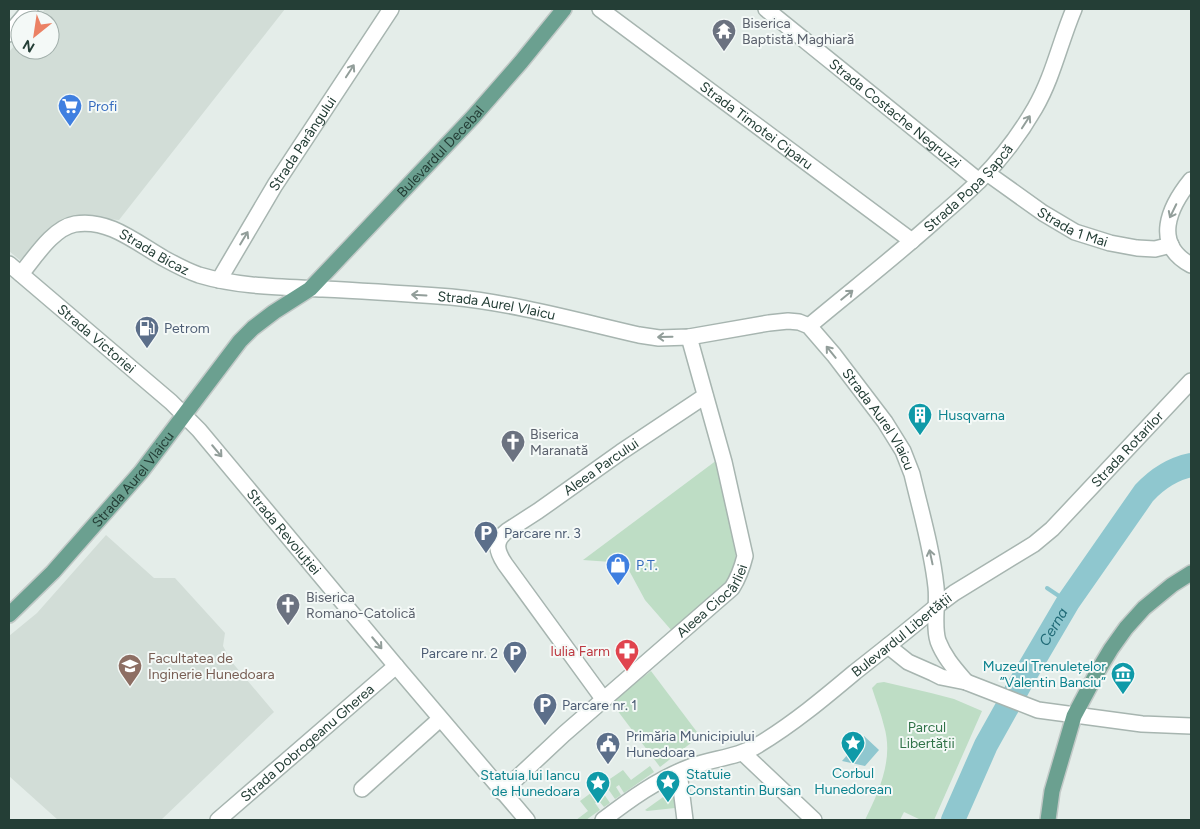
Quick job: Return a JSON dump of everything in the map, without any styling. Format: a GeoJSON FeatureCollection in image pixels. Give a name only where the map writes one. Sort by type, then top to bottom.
{"type":"FeatureCollection","features":[{"type":"Feature","properties":{"kind":"main road","name":"Bulevardul Decebal"},"geometry":{"type":"LineString","coordinates":[[310,288],[473,117],[528,55],[564,9]]}},
{"type":"Feature","properties":{"kind":"main road","name":"Strada Aurel Vlaicu"},"geometry":{"type":"LineString","coordinates":[[9,615],[48,578],[116,501],[163,444],[224,361],[253,328],[310,288]]}},
{"type":"Feature","properties":{"kind":"main road"},"geometry":{"type":"LineString","coordinates":[[1048,820],[1052,791],[1074,716],[1107,656],[1126,628],[1144,608],[1156,597],[1191,573]]}},
{"type":"Feature","properties":{"kind":"street","name":"Strada Parângului"},"geometry":{"type":"LineString","coordinates":[[218,280],[276,185],[391,9]]}},
{"type":"Feature","properties":{"kind":"street","name":"Strada Timotei Ciparu"},"geometry":{"type":"LineString","coordinates":[[600,9],[912,241]]}},
{"type":"Feature","properties":{"kind":"street","name":"Strada Costache Negruzzi"},"geometry":{"type":"LineString","coordinates":[[766,9],[983,177]]}},
{"type":"Feature","properties":{"kind":"street","name":"Strada Popa Șapcă"},"geometry":{"type":"LineString","coordinates":[[809,326],[912,241],[983,177],[1014,140],[1034,109],[1049,80],[1074,9]]}},
{"type":"Feature","properties":{"kind":"street","name":"Strada 1 Mai"},"geometry":{"type":"LineString","coordinates":[[983,177],[1075,232],[1110,243],[1137,248],[1155,249],[1170,245]]}},
{"type":"Feature","properties":{"kind":"street"},"geometry":{"type":"LineString","coordinates":[[1191,180],[1172,211],[1167,231],[1170,245],[1182,260],[1191,265]]}},
{"type":"Feature","properties":{"kind":"street","name":"Strada Bicaz"},"geometry":{"type":"LineString","coordinates":[[21,274],[55,234],[75,224],[90,223],[105,226],[126,235],[164,259],[199,275],[245,284],[310,288]]}},
{"type":"Feature","properties":{"kind":"street","name":"Strada Victoriei"},"geometry":{"type":"LineString","coordinates":[[9,264],[184,415]]}},
{"type":"Feature","properties":{"kind":"street","name":"Strada Aurel Vlaicu"},"geometry":{"type":"LineString","coordinates":[[310,288],[476,299],[659,338],[689,337],[788,321],[800,322],[809,326],[886,422],[908,461],[932,559],[938,605],[937,639],[944,654],[970,684]]}},
{"type":"Feature","properties":{"kind":"street","name":"Aleea Ciocârliei"},"geometry":{"type":"LineString","coordinates":[[502,792],[564,734],[732,588],[739,577],[745,556],[724,462],[689,337]]}},
{"type":"Feature","properties":{"kind":"street","name":"Strada Rotarilor"},"geometry":{"type":"LineString","coordinates":[[1062,518],[1191,380]]}},
{"type":"Feature","properties":{"kind":"street","name":"Aleea Parcului"},"geometry":{"type":"LineString","coordinates":[[604,700],[505,564],[498,550],[499,539],[507,531],[620,452],[705,396]]}},
{"type":"Feature","properties":{"kind":"street","name":"Strada Revoluției"},"geometry":{"type":"LineString","coordinates":[[184,415],[199,430],[527,820]]}},
{"type":"Feature","properties":{"kind":"street","name":"Bulevardul Libertății"},"geometry":{"type":"LineString","coordinates":[[603,820],[643,792],[679,772],[692,766],[743,753],[790,724],[938,605],[954,593],[1034,544],[1046,535],[1062,518]]}},
{"type":"Feature","properties":{"kind":"street"},"geometry":{"type":"LineString","coordinates":[[888,646],[908,662],[941,676],[970,684],[1038,710],[1142,724],[1191,726]]}},
{"type":"Feature","properties":{"kind":"street","name":"Strada Dobrogeanu Gherea"},"geometry":{"type":"LineString","coordinates":[[218,820],[396,666]]}},
{"type":"Feature","properties":{"kind":"street"},"geometry":{"type":"LineString","coordinates":[[362,789],[440,718]]}},
{"type":"Feature","properties":{"kind":"street"},"geometry":{"type":"LineString","coordinates":[[743,753],[814,820]]}},
{"type":"Feature","properties":{"kind":"street"},"geometry":{"type":"LineString","coordinates":[[679,772],[684,820]]}},
{"type":"Feature","properties":{"kind":"shaded area"},"geometry":{"type":"Polygon","coordinates":[[[285,9],[119,220],[73,216],[45,232],[21,261],[9,251],[9,52],[10,51],[10,60],[60,60],[60,10],[44,10],[285,9]]]}},
{"type":"Feature","properties":{"kind":"shaded area","name":"Facultatea de Inginerie Hunedoara"},"geometry":{"type":"Polygon","coordinates":[[[106,535],[154,578],[175,578],[225,633],[223,646],[231,661],[274,712],[161,820],[58,820],[9,776],[9,636],[37,613],[106,535]]]}},
{"type":"Feature","properties":{"kind":"green space"},"geometry":{"type":"Polygon","coordinates":[[[717,460],[736,548],[735,563],[725,584],[672,631],[645,600],[625,563],[583,560],[717,460]]]}},
{"type":"Feature","properties":{"kind":"green space"},"geometry":{"type":"Polygon","coordinates":[[[651,671],[700,736],[660,767],[611,702],[651,671]]]}},
{"type":"Feature","properties":{"kind":"green space","name":"Parcul Libertății"},"geometry":{"type":"Polygon","coordinates":[[[884,682],[954,699],[982,711],[934,820],[921,820],[904,812],[900,820],[865,820],[880,786],[886,763],[887,738],[872,688],[877,683],[884,682]]]}},
{"type":"Feature","properties":{"kind":"green space"},"geometry":{"type":"Polygon","coordinates":[[[650,766],[654,772],[624,793],[619,785],[616,787],[621,795],[615,799],[604,783],[623,770],[631,780],[650,766]]]}},
{"type":"Feature","properties":{"kind":"green space"},"geometry":{"type":"Polygon","coordinates":[[[599,787],[610,803],[604,807],[599,801],[595,803],[600,810],[586,820],[576,820],[588,811],[580,801],[599,787]]]}},
{"type":"Feature","properties":{"kind":"green space"},"geometry":{"type":"Polygon","coordinates":[[[674,794],[677,803],[675,808],[645,810],[666,795],[674,794]]]}},
{"type":"Feature","properties":{"kind":"water"},"geometry":{"type":"Polygon","coordinates":[[[864,736],[879,750],[865,766],[842,761],[864,736]]]}},
{"type":"Feature","properties":{"kind":"waterway","name":"Cerna"},"geometry":{"type":"LineString","coordinates":[[953,820],[986,745],[1068,602],[1144,493],[1165,475],[1191,465]]}},
{"type":"Feature","properties":{"kind":"waterway"},"geometry":{"type":"LineString","coordinates":[[1047,588],[1068,602]]}},
{"type":"Feature","properties":{"kind":"place","name":"Biserica Baptistă Maghiară"},"geometry":{"type":"Point","coordinates":[724,52]}},
{"type":"Feature","properties":{"kind":"place","name":"Profi"},"geometry":{"type":"Point","coordinates":[70,127]}},
{"type":"Feature","properties":{"kind":"place","name":"Petrom"},"geometry":{"type":"Point","coordinates":[147,349]}},
{"type":"Feature","properties":{"kind":"place","name":"Husqvarna"},"geometry":{"type":"Point","coordinates":[920,436]}},
{"type":"Feature","properties":{"kind":"place","name":"Biserica Maranată"},"geometry":{"type":"Point","coordinates":[513,463]}},
{"type":"Feature","properties":{"kind":"place","name":"Parcare nr. 3"},"geometry":{"type":"Point","coordinates":[486,554]}},
{"type":"Feature","properties":{"kind":"place","name":"P.T."},"geometry":{"type":"Point","coordinates":[618,586]}},
{"type":"Feature","properties":{"kind":"place","name":"Biserica Romano-Catolică"},"geometry":{"type":"Point","coordinates":[288,626]}},
{"type":"Feature","properties":{"kind":"place","name":"Iulia Farm"},"geometry":{"type":"Point","coordinates":[627,672]}},
{"type":"Feature","properties":{"kind":"place","name":"Parcare nr. 2"},"geometry":{"type":"Point","coordinates":[515,674]}},
{"type":"Feature","properties":{"kind":"place","name":"Facultatea de Inginerie Hunedoara"},"geometry":{"type":"Point","coordinates":[130,687]}},
{"type":"Feature","properties":{"kind":"place","name":"Muzeul Trenulețelor ”Valentin Banciu”"},"geometry":{"type":"Point","coordinates":[1123,695]}},
{"type":"Feature","properties":{"kind":"place","name":"Parcare nr. 1"},"geometry":{"type":"Point","coordinates":[545,726]}},
{"type":"Feature","properties":{"kind":"place","name":"Corbul Hunedorean"},"geometry":{"type":"Point","coordinates":[853,764]}},
{"type":"Feature","properties":{"kind":"place","name":"Primăria Municipiului Hunedoara"},"geometry":{"type":"Point","coordinates":[608,765]}},
{"type":"Feature","properties":{"kind":"place","name":"Statuie Constantin Bursan"},"geometry":{"type":"Point","coordinates":[668,803]}},
{"type":"Feature","properties":{"kind":"place","name":"Statuia lui Iancu de Hunedoara"},"geometry":{"type":"Point","coordinates":[598,804]}}]}
